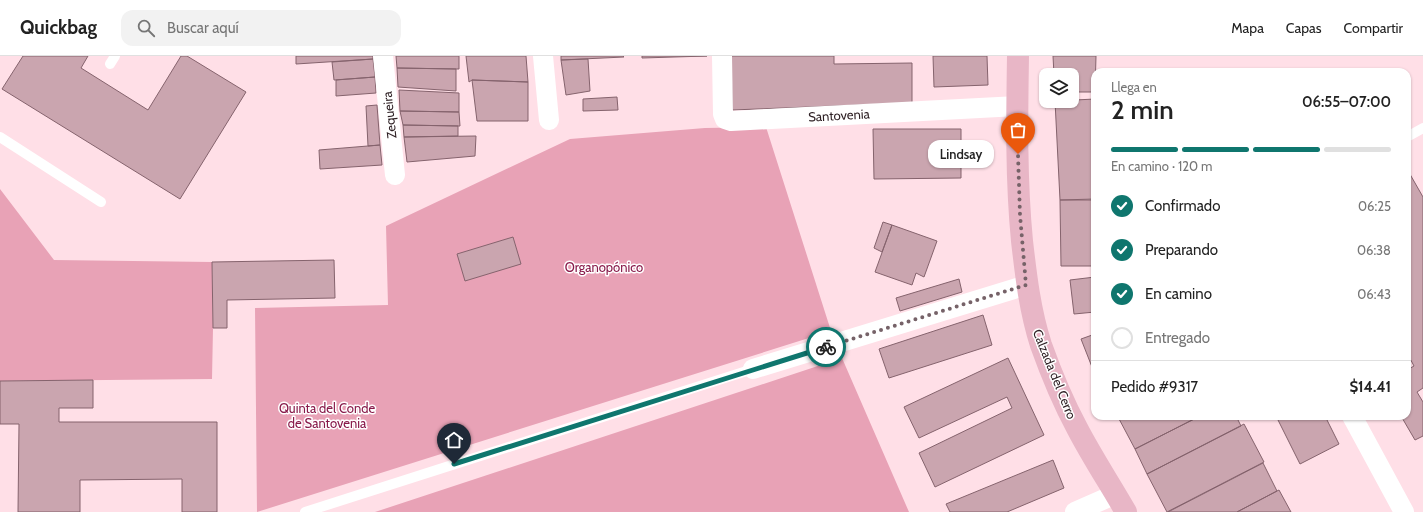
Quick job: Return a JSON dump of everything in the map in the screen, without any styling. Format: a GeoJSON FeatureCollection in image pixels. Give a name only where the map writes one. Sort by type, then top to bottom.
{"type":"FeatureCollection","features":[{"type":"Feature","properties":{"kind":"main road","name":"Calzada del Cerro"},"geometry":{"type":"LineString","coordinates":[[1018,56],[1018,169],[1026,285],[1041,344],[1052,374],[1077,428],[1121,503]]}},
{"type":"Feature","properties":{"kind":"street","name":"Zequeira"},"geometry":{"type":"LineString","coordinates":[[383,56],[395,175]]}},
{"type":"Feature","properties":{"kind":"street"},"geometry":{"type":"LineString","coordinates":[[543,56],[549,120]]}},
{"type":"Feature","properties":{"kind":"street","name":"Santovenia"},"geometry":{"type":"LineString","coordinates":[[722,56],[723,114],[725,120],[730,121],[1018,106]]}},
{"type":"Feature","properties":{"kind":"street"},"geometry":{"type":"LineString","coordinates":[[753,369],[1026,285]]}},
{"type":"Feature","properties":{"kind":"street"},"geometry":{"type":"LineString","coordinates":[[1354,420],[1404,512]]}},
{"type":"Feature","properties":{"kind":"street"},"geometry":{"type":"LineString","coordinates":[[1075,512],[1121,503]]}},
{"type":"Feature","properties":{"kind":"lane"},"geometry":{"type":"LineString","coordinates":[[1411,135],[1423,128]]}},
{"type":"Feature","properties":{"kind":"lane"},"geometry":{"type":"LineString","coordinates":[[0,137],[101,202]]}},
{"type":"Feature","properties":{"kind":"lane"},"geometry":{"type":"LineString","coordinates":[[305,512],[753,369]]}},
{"type":"Feature","properties":{"kind":"green space","name":"Organopónico"},"geometry":{"type":"Polygon","coordinates":[[[766,127],[831,331],[257,512],[255,308],[388,305],[386,226],[570,139],[705,128],[766,127]]]}},
{"type":"Feature","properties":{"kind":"green space"},"geometry":{"type":"Polygon","coordinates":[[[0,189],[54,260],[212,262],[212,379],[0,381],[0,189]]]}},
{"type":"Feature","properties":{"kind":"green space"},"geometry":{"type":"Polygon","coordinates":[[[842,358],[909,512],[375,512],[842,358]]]}},
{"type":"Feature","properties":{"kind":"building"},"geometry":{"type":"Polygon","coordinates":[[[23,56],[88,56],[81,68],[148,110],[181,56],[187,56],[246,92],[180,199],[2,89],[23,56]]]}},
{"type":"Feature","properties":{"kind":"building"},"geometry":{"type":"Polygon","coordinates":[[[296,56],[373,56],[373,59],[296,64],[296,56]]]}},
{"type":"Feature","properties":{"kind":"building"},"geometry":{"type":"Polygon","coordinates":[[[396,56],[459,56],[459,69],[397,68],[396,56]]]}},
{"type":"Feature","properties":{"kind":"building"},"geometry":{"type":"Polygon","coordinates":[[[466,56],[526,56],[528,82],[472,80],[469,82],[466,56]]]}},
{"type":"Feature","properties":{"kind":"building"},"geometry":{"type":"Polygon","coordinates":[[[561,56],[623,56],[624,57],[561,60],[561,56]]]}},
{"type":"Feature","properties":{"kind":"building"},"geometry":{"type":"Polygon","coordinates":[[[642,56],[707,56],[642,58],[642,56]]]}},
{"type":"Feature","properties":{"kind":"building"},"geometry":{"type":"Polygon","coordinates":[[[731,56],[834,56],[834,64],[912,63],[912,103],[732,110],[731,56]]]}},
{"type":"Feature","properties":{"kind":"building"},"geometry":{"type":"Polygon","coordinates":[[[933,56],[987,56],[988,85],[934,87],[933,56]]]}},
{"type":"Feature","properties":{"kind":"building"},"geometry":{"type":"Polygon","coordinates":[[[1053,56],[1096,56],[1096,68],[1091,68],[1091,92],[1079,92],[1079,68],[1054,68],[1053,56]]]}},
{"type":"Feature","properties":{"kind":"building"},"geometry":{"type":"Polygon","coordinates":[[[373,59],[375,77],[334,80],[332,62],[373,59]]]}},
{"type":"Feature","properties":{"kind":"building"},"geometry":{"type":"Polygon","coordinates":[[[588,59],[590,91],[566,95],[561,60],[588,59]]]}},
{"type":"Feature","properties":{"kind":"building"},"geometry":{"type":"Polygon","coordinates":[[[397,68],[456,69],[456,91],[398,87],[397,68]]]}},
{"type":"Feature","properties":{"kind":"building"},"geometry":{"type":"Polygon","coordinates":[[[375,77],[376,93],[336,96],[336,80],[375,77]]]}},
{"type":"Feature","properties":{"kind":"building"},"geometry":{"type":"Polygon","coordinates":[[[472,80],[528,82],[528,121],[477,121],[472,80]]]}},
{"type":"Feature","properties":{"kind":"building"},"geometry":{"type":"Polygon","coordinates":[[[399,90],[459,93],[459,112],[400,111],[399,90]]]}},
{"type":"Feature","properties":{"kind":"building"},"geometry":{"type":"Polygon","coordinates":[[[617,97],[618,110],[583,111],[583,99],[617,97]]]}},
{"type":"Feature","properties":{"kind":"building"},"geometry":{"type":"Polygon","coordinates":[[[1091,99],[1091,199],[1060,200],[1055,108],[1079,108],[1079,100],[1091,99]]]}},
{"type":"Feature","properties":{"kind":"building"},"geometry":{"type":"Polygon","coordinates":[[[377,105],[380,145],[368,146],[366,106],[377,105]]]}},
{"type":"Feature","properties":{"kind":"building"},"geometry":{"type":"Polygon","coordinates":[[[400,111],[459,112],[460,126],[403,125],[400,111]]]}},
{"type":"Feature","properties":{"kind":"building"},"geometry":{"type":"Polygon","coordinates":[[[403,125],[458,126],[458,136],[404,137],[403,125]]]}},
{"type":"Feature","properties":{"kind":"building"},"geometry":{"type":"Polygon","coordinates":[[[873,129],[961,129],[961,178],[874,179],[873,129]]]}},
{"type":"Feature","properties":{"kind":"building"},"geometry":{"type":"Polygon","coordinates":[[[476,136],[475,156],[407,162],[404,137],[476,136]]]}},
{"type":"Feature","properties":{"kind":"building"},"geometry":{"type":"Polygon","coordinates":[[[380,145],[382,165],[320,169],[319,150],[380,145]]]}},
{"type":"Feature","properties":{"kind":"building"},"geometry":{"type":"Polygon","coordinates":[[[1411,176],[1423,197],[1423,388],[1417,392],[1423,402],[1423,436],[1415,440],[1403,420],[1411,420],[1411,368],[1414,366],[1411,360],[1411,176]]]}},
{"type":"Feature","properties":{"kind":"building"},"geometry":{"type":"Polygon","coordinates":[[[1060,200],[1091,200],[1091,266],[1061,266],[1060,200]]]}},
{"type":"Feature","properties":{"kind":"building"},"geometry":{"type":"Polygon","coordinates":[[[883,222],[892,225],[882,252],[874,248],[883,222]]]}},
{"type":"Feature","properties":{"kind":"building"},"geometry":{"type":"Polygon","coordinates":[[[892,225],[937,241],[924,277],[916,273],[912,285],[875,272],[892,225]]]}},
{"type":"Feature","properties":{"kind":"building"},"geometry":{"type":"Polygon","coordinates":[[[513,237],[521,264],[465,281],[457,254],[513,237]]]}},
{"type":"Feature","properties":{"kind":"building"},"geometry":{"type":"Polygon","coordinates":[[[334,260],[335,298],[227,300],[227,328],[213,328],[212,262],[334,260]]]}},
{"type":"Feature","properties":{"kind":"building"},"geometry":{"type":"Polygon","coordinates":[[[1091,277],[1091,312],[1074,314],[1070,280],[1091,277]]]}},
{"type":"Feature","properties":{"kind":"building"},"geometry":{"type":"Polygon","coordinates":[[[959,279],[962,292],[900,311],[896,298],[959,279]]]}},
{"type":"Feature","properties":{"kind":"building"},"geometry":{"type":"Polygon","coordinates":[[[983,315],[992,345],[889,378],[879,349],[983,315]]]}},
{"type":"Feature","properties":{"kind":"building"},"geometry":{"type":"Polygon","coordinates":[[[1091,335],[1091,364],[1081,339],[1091,335]]]}},
{"type":"Feature","properties":{"kind":"building"},"geometry":{"type":"Polygon","coordinates":[[[1008,358],[1044,435],[935,487],[919,453],[1012,408],[1007,397],[919,438],[904,407],[1008,358]]]}},
{"type":"Feature","properties":{"kind":"building"},"geometry":{"type":"Polygon","coordinates":[[[93,380],[93,408],[59,408],[59,422],[217,422],[217,512],[182,512],[182,479],[80,480],[80,512],[18,512],[19,424],[0,424],[0,381],[93,380]]]}},
{"type":"Feature","properties":{"kind":"building"},"geometry":{"type":"Polygon","coordinates":[[[1120,420],[1192,420],[1135,449],[1120,420]]]}},
{"type":"Feature","properties":{"kind":"building"},"geometry":{"type":"Polygon","coordinates":[[[1192,420],[1238,420],[1241,426],[1147,474],[1135,449],[1192,420]]]}},
{"type":"Feature","properties":{"kind":"building"},"geometry":{"type":"Polygon","coordinates":[[[1278,420],[1327,420],[1339,444],[1300,464],[1278,420]]]}},
{"type":"Feature","properties":{"kind":"building"},"geometry":{"type":"Polygon","coordinates":[[[1244,424],[1264,462],[1167,512],[1147,474],[1244,424]]]}},
{"type":"Feature","properties":{"kind":"building"},"geometry":{"type":"Polygon","coordinates":[[[1053,460],[1064,488],[1007,512],[950,512],[946,504],[1053,460]]]}},
{"type":"Feature","properties":{"kind":"building"},"geometry":{"type":"Polygon","coordinates":[[[1263,463],[1277,491],[1237,512],[1168,512],[1263,463]]]}},
{"type":"Feature","properties":{"kind":"building"},"geometry":{"type":"Polygon","coordinates":[[[1279,490],[1291,512],[1237,512],[1277,491],[1279,490]]]}},
{"type":"Feature","properties":{"kind":"way so far"},"geometry":{"type":"LineString","coordinates":[[826,347],[1026,285],[1020,215],[1018,154]]}},
{"type":"Feature","properties":{"kind":"place","name":"Lindsay"},"geometry":{"type":"Point","coordinates":[1018,154]}},
{"type":"Feature","properties":{"kind":"route"},"geometry":{"type":"LineString","coordinates":[[454,464],[826,347]]}},
{"type":"Feature","properties":{"kind":"park label","name":"Quinta del Conde de Santovenia"},"geometry":{"type":"Point","coordinates":[327,416]}}]}
